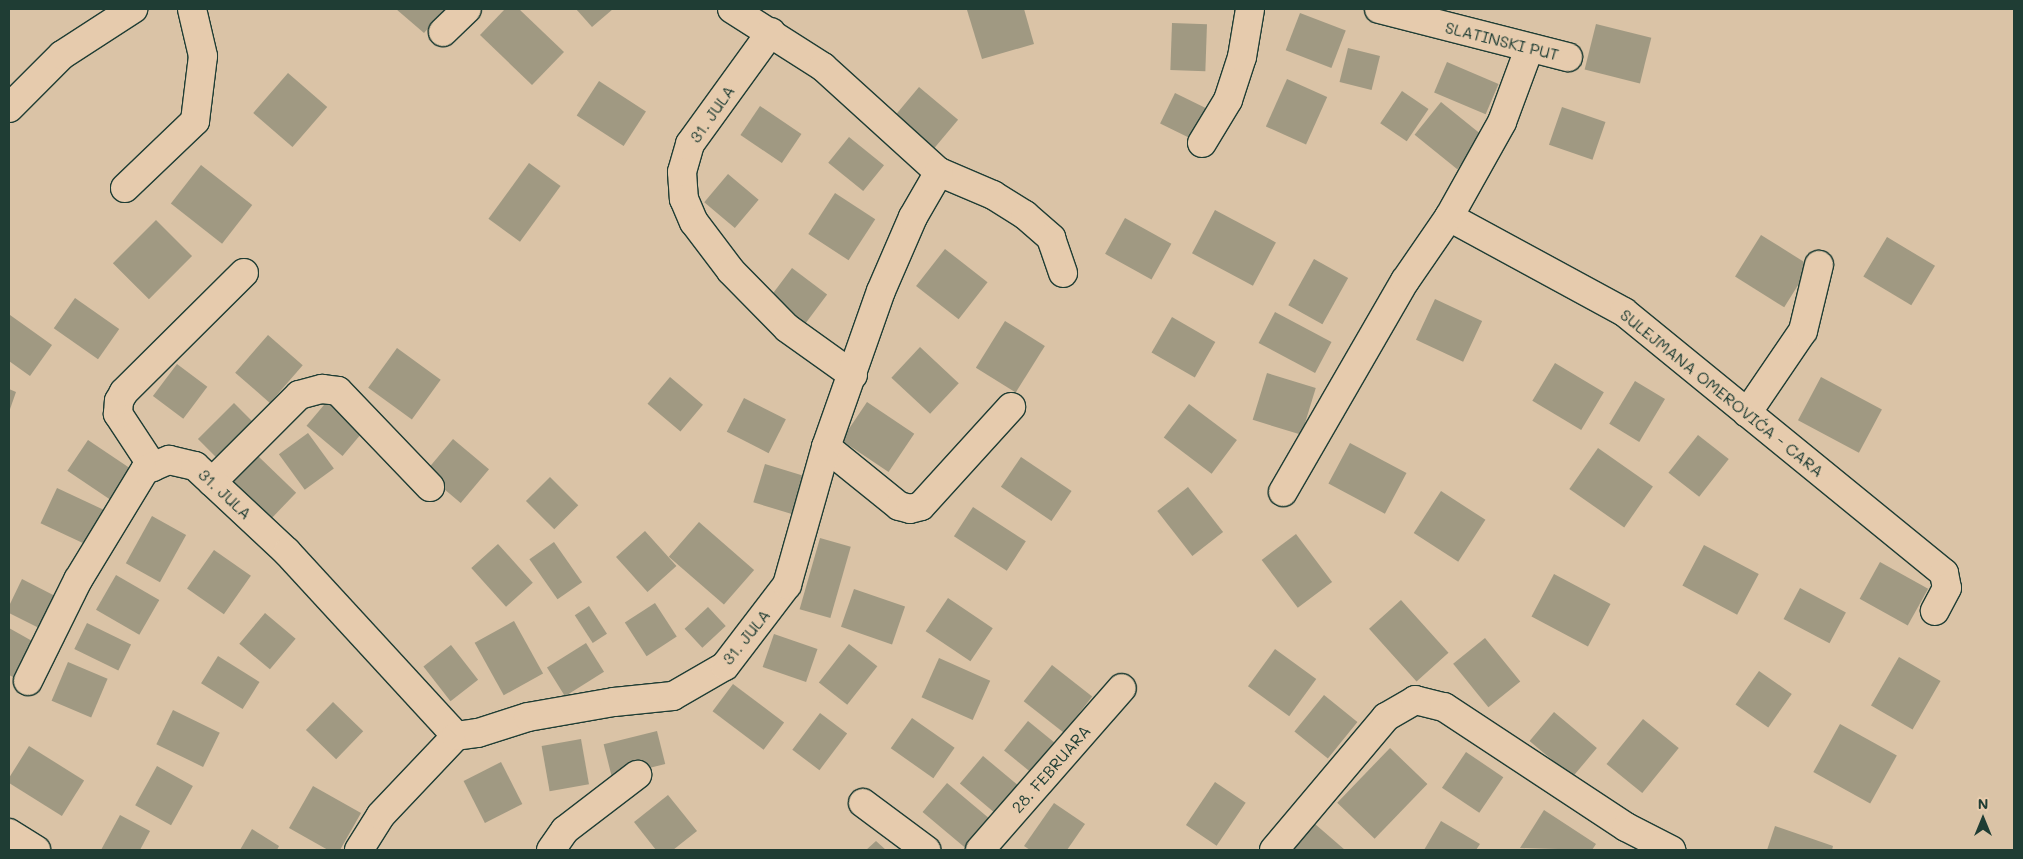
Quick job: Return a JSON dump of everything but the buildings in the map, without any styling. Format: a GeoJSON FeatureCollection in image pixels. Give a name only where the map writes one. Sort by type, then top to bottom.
{"type":"FeatureCollection","features":[{"type":"Feature","properties":{"kind":"street"},"geometry":{"type":"LineString","coordinates":[[9,108],[62,56],[133,9]]}},
{"type":"Feature","properties":{"kind":"street"},"geometry":{"type":"LineString","coordinates":[[125,188],[195,121],[203,56],[192,9]]}},
{"type":"Feature","properties":{"kind":"street"},"geometry":{"type":"LineString","coordinates":[[443,32],[467,9]]}},
{"type":"Feature","properties":{"kind":"street"},"geometry":{"type":"LineString","coordinates":[[732,9],[823,66],[939,172],[993,195],[1025,215],[1051,238],[1062,273]]}},
{"type":"Feature","properties":{"kind":"street"},"geometry":{"type":"LineString","coordinates":[[1202,143],[1228,100],[1242,57],[1250,9]]}},
{"type":"Feature","properties":{"kind":"street","name":"SLATINSKI PUT"},"geometry":{"type":"LineString","coordinates":[[1379,9],[1529,49],[1568,57]]}},
{"type":"Feature","properties":{"kind":"street","name":"31. JULA"},"geometry":{"type":"LineString","coordinates":[[771,32],[690,144],[682,172],[684,199],[694,222],[745,285],[787,328],[853,375]]}},
{"type":"Feature","properties":{"kind":"street"},"geometry":{"type":"LineString","coordinates":[[1283,492],[1405,281],[1449,217],[1502,122],[1529,49]]}},
{"type":"Feature","properties":{"kind":"street","name":"31. JULA"},"geometry":{"type":"LineString","coordinates":[[153,467],[169,460],[195,466],[329,595],[456,736],[478,733],[528,717],[673,696],[725,666],[787,585],[826,447],[892,266],[913,217],[939,172]]}},
{"type":"Feature","properties":{"kind":"street","name":"SULEJMANA OMEROVIĆA - CARA"},"geometry":{"type":"LineString","coordinates":[[1449,217],[1624,312],[1944,573],[1947,588],[1935,611]]}},
{"type":"Feature","properties":{"kind":"street"},"geometry":{"type":"LineString","coordinates":[[1747,413],[1803,331],[1819,265]]}},
{"type":"Feature","properties":{"kind":"street"},"geometry":{"type":"LineString","coordinates":[[28,681],[78,580],[145,470],[153,467],[118,414],[119,401],[124,392],[244,273]]}},
{"type":"Feature","properties":{"kind":"street"},"geometry":{"type":"LineString","coordinates":[[212,482],[299,395],[322,389],[338,391],[430,487]]}},
{"type":"Feature","properties":{"kind":"street"},"geometry":{"type":"LineString","coordinates":[[826,447],[899,506],[910,509],[921,506],[1011,408]]}},
{"type":"Feature","properties":{"kind":"street","name":"28. FEBRUARA"},"geometry":{"type":"LineString","coordinates":[[980,850],[1122,688]]}},
{"type":"Feature","properties":{"kind":"street"},"geometry":{"type":"LineString","coordinates":[[1274,850],[1386,717],[1415,700],[1444,707],[1626,827],[1671,850]]}},
{"type":"Feature","properties":{"kind":"street"},"geometry":{"type":"LineString","coordinates":[[359,850],[381,815],[456,736]]}},
{"type":"Feature","properties":{"kind":"street"},"geometry":{"type":"LineString","coordinates":[[551,850],[565,830],[638,775]]}},
{"type":"Feature","properties":{"kind":"street"},"geometry":{"type":"LineString","coordinates":[[863,803],[926,850]]}},
{"type":"Feature","properties":{"kind":"street"},"geometry":{"type":"LineString","coordinates":[[9,833],[36,850]]}}]}
